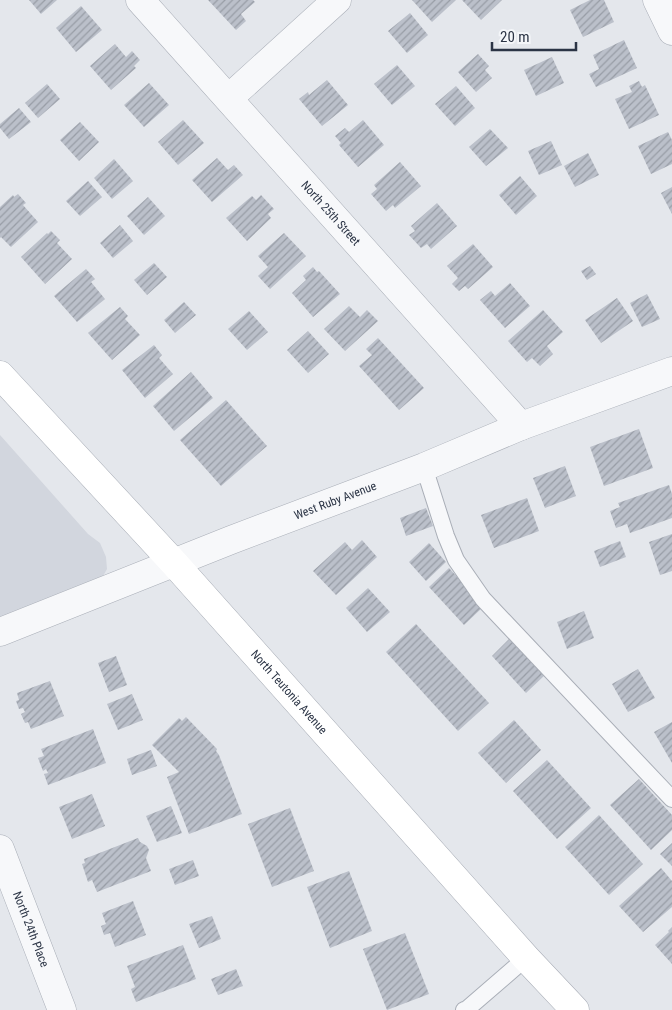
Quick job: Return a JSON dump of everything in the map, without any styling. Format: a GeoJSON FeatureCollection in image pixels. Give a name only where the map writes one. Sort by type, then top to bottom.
{"type":"FeatureCollection","features":[{"type":"Feature","properties":{"kind":"main road","name":"North Teutonia Avenue"},"geometry":{"type":"LineString","coordinates":[[0,375],[174,563],[526,958],[575,1010]]}},
{"type":"Feature","properties":{"kind":"street","name":"North 25th Street"},"geometry":{"type":"LineString","coordinates":[[140,0],[521,426]]}},
{"type":"Feature","properties":{"kind":"street"},"geometry":{"type":"LineString","coordinates":[[229,98],[337,0]]}},
{"type":"Feature","properties":{"kind":"street"},"geometry":{"type":"LineString","coordinates":[[657,0],[672,31]]}},
{"type":"Feature","properties":{"kind":"street","name":"West Ruby Avenue"},"geometry":{"type":"LineString","coordinates":[[0,632],[424,467],[521,426],[672,371]]}},
{"type":"Feature","properties":{"kind":"street","name":"North 24th Place"},"geometry":{"type":"LineString","coordinates":[[0,849],[62,1010]]}},
{"type":"Feature","properties":{"kind":"lane"},"geometry":{"type":"LineString","coordinates":[[424,467],[446,536],[456,560],[483,599],[672,798]]}},
{"type":"Feature","properties":{"kind":"lane"},"geometry":{"type":"LineString","coordinates":[[464,1010],[526,958]]}},
{"type":"Feature","properties":{"kind":"shaded area"},"geometry":{"type":"Polygon","coordinates":[[[0,435],[88,534],[100,543],[106,557],[107,569],[102,578],[0,619],[0,435]]]}},
{"type":"Feature","properties":{"kind":"building"},"geometry":{"type":"Polygon","coordinates":[[[29,0],[57,0],[41,14],[29,0]]]}},
{"type":"Feature","properties":{"kind":"building"},"geometry":{"type":"Polygon","coordinates":[[[208,0],[253,0],[255,2],[241,14],[246,21],[236,30],[208,0]]]}},
{"type":"Feature","properties":{"kind":"building"},"geometry":{"type":"Polygon","coordinates":[[[412,0],[456,0],[432,22],[412,0]]]}},
{"type":"Feature","properties":{"kind":"building"},"geometry":{"type":"Polygon","coordinates":[[[462,0],[502,0],[481,20],[462,0]]]}},
{"type":"Feature","properties":{"kind":"building"},"geometry":{"type":"Polygon","coordinates":[[[590,0],[604,0],[614,22],[583,37],[570,10],[590,0]]]}},
{"type":"Feature","properties":{"kind":"building"},"geometry":{"type":"Polygon","coordinates":[[[81,6],[102,30],[76,52],[56,28],[81,6]]]}},
{"type":"Feature","properties":{"kind":"building"},"geometry":{"type":"Polygon","coordinates":[[[410,13],[428,35],[407,53],[388,31],[410,13]]]}},
{"type":"Feature","properties":{"kind":"building"},"geometry":{"type":"Polygon","coordinates":[[[624,40],[637,68],[596,87],[589,74],[599,69],[593,55],[624,40]]]}},
{"type":"Feature","properties":{"kind":"building"},"geometry":{"type":"Polygon","coordinates":[[[115,44],[126,57],[132,51],[140,60],[134,66],[136,68],[111,90],[90,66],[115,44]]]}},
{"type":"Feature","properties":{"kind":"building"},"geometry":{"type":"Polygon","coordinates":[[[478,54],[489,66],[485,70],[492,78],[476,92],[458,72],[478,54]]]}},
{"type":"Feature","properties":{"kind":"building"},"geometry":{"type":"Polygon","coordinates":[[[552,57],[564,83],[536,96],[524,70],[552,57]]]}},
{"type":"Feature","properties":{"kind":"building"},"geometry":{"type":"Polygon","coordinates":[[[397,65],[415,86],[392,105],[374,84],[397,65]]]}},
{"type":"Feature","properties":{"kind":"building"},"geometry":{"type":"Polygon","coordinates":[[[327,80],[348,105],[322,126],[299,99],[308,92],[309,95],[327,80]]]}},
{"type":"Feature","properties":{"kind":"building"},"geometry":{"type":"Polygon","coordinates":[[[639,81],[642,87],[645,85],[659,115],[629,129],[615,99],[632,92],[629,86],[639,81]]]}},
{"type":"Feature","properties":{"kind":"building"},"geometry":{"type":"Polygon","coordinates":[[[149,83],[169,105],[144,127],[124,105],[149,83]]]}},
{"type":"Feature","properties":{"kind":"building"},"geometry":{"type":"Polygon","coordinates":[[[47,84],[60,99],[38,118],[25,103],[47,84]]]}},
{"type":"Feature","properties":{"kind":"building"},"geometry":{"type":"Polygon","coordinates":[[[456,86],[475,108],[455,126],[435,104],[456,86]]]}},
{"type":"Feature","properties":{"kind":"building"},"geometry":{"type":"Polygon","coordinates":[[[19,108],[31,122],[9,139],[0,128],[0,124],[19,108]]]}},
{"type":"Feature","properties":{"kind":"building"},"geometry":{"type":"Polygon","coordinates":[[[183,120],[204,143],[178,165],[158,142],[183,120]]]}},
{"type":"Feature","properties":{"kind":"building"},"geometry":{"type":"Polygon","coordinates":[[[363,120],[384,145],[358,167],[339,145],[341,143],[335,136],[345,128],[349,132],[363,120]]]}},
{"type":"Feature","properties":{"kind":"building"},"geometry":{"type":"Polygon","coordinates":[[[80,122],[99,142],[79,161],[60,140],[80,122]]]}},
{"type":"Feature","properties":{"kind":"building"},"geometry":{"type":"Polygon","coordinates":[[[490,129],[508,148],[486,166],[469,147],[490,129]]]}},
{"type":"Feature","properties":{"kind":"building"},"geometry":{"type":"Polygon","coordinates":[[[668,132],[672,140],[672,164],[651,174],[638,146],[668,132]]]}},
{"type":"Feature","properties":{"kind":"building"},"geometry":{"type":"Polygon","coordinates":[[[551,141],[562,165],[539,175],[528,151],[551,141]]]}},
{"type":"Feature","properties":{"kind":"building"},"geometry":{"type":"Polygon","coordinates":[[[588,153],[599,175],[575,187],[564,166],[588,153]]]}},
{"type":"Feature","properties":{"kind":"building"},"geometry":{"type":"Polygon","coordinates":[[[217,158],[228,170],[234,165],[243,175],[212,202],[192,180],[217,158]]]}},
{"type":"Feature","properties":{"kind":"building"},"geometry":{"type":"Polygon","coordinates":[[[114,159],[133,181],[112,199],[94,178],[114,159]]]}},
{"type":"Feature","properties":{"kind":"building"},"geometry":{"type":"Polygon","coordinates":[[[400,162],[421,186],[395,208],[393,205],[386,211],[371,194],[377,189],[374,185],[400,162]]]}},
{"type":"Feature","properties":{"kind":"building"},"geometry":{"type":"Polygon","coordinates":[[[520,176],[537,196],[516,215],[499,195],[520,176]]]}},
{"type":"Feature","properties":{"kind":"building"},"geometry":{"type":"Polygon","coordinates":[[[88,181],[102,197],[80,216],[66,201],[88,181]]]}},
{"type":"Feature","properties":{"kind":"building"},"geometry":{"type":"Polygon","coordinates":[[[672,187],[672,214],[661,193],[672,187]]]}},
{"type":"Feature","properties":{"kind":"building"},"geometry":{"type":"Polygon","coordinates":[[[18,194],[26,203],[23,205],[38,222],[11,247],[0,238],[0,207],[13,195],[14,197],[18,194]]]}},
{"type":"Feature","properties":{"kind":"building"},"geometry":{"type":"Polygon","coordinates":[[[261,195],[274,209],[268,214],[271,218],[247,241],[226,218],[252,196],[256,200],[261,195]]]}},
{"type":"Feature","properties":{"kind":"building"},"geometry":{"type":"Polygon","coordinates":[[[148,197],[165,216],[144,235],[127,216],[148,197]]]}},
{"type":"Feature","properties":{"kind":"building"},"geometry":{"type":"Polygon","coordinates":[[[437,203],[457,226],[431,249],[427,244],[421,248],[409,235],[415,231],[411,226],[437,203]]]}},
{"type":"Feature","properties":{"kind":"building"},"geometry":{"type":"Polygon","coordinates":[[[120,225],[133,241],[113,258],[100,243],[120,225]]]}},
{"type":"Feature","properties":{"kind":"building"},"geometry":{"type":"Polygon","coordinates":[[[51,231],[60,240],[57,243],[72,259],[45,284],[21,257],[51,231]]]}},
{"type":"Feature","properties":{"kind":"building"},"geometry":{"type":"Polygon","coordinates":[[[284,233],[306,256],[270,289],[258,276],[268,267],[258,256],[284,233]]]}},
{"type":"Feature","properties":{"kind":"building"},"geometry":{"type":"Polygon","coordinates":[[[473,244],[493,267],[468,289],[465,286],[459,291],[452,284],[458,278],[447,266],[473,244]]]}},
{"type":"Feature","properties":{"kind":"building"},"geometry":{"type":"Polygon","coordinates":[[[154,263],[167,277],[147,295],[134,280],[154,263]]]}},
{"type":"Feature","properties":{"kind":"building"},"geometry":{"type":"Polygon","coordinates":[[[590,266],[596,274],[587,280],[581,271],[590,266]]]}},
{"type":"Feature","properties":{"kind":"building"},"geometry":{"type":"Polygon","coordinates":[[[313,267],[340,294],[313,317],[292,293],[306,280],[303,276],[313,267]]]}},
{"type":"Feature","properties":{"kind":"building"},"geometry":{"type":"Polygon","coordinates":[[[86,269],[95,279],[91,282],[105,299],[77,322],[54,296],[86,269]]]}},
{"type":"Feature","properties":{"kind":"building"},"geometry":{"type":"Polygon","coordinates":[[[510,283],[530,306],[505,328],[480,300],[491,291],[495,296],[510,283]]]}},
{"type":"Feature","properties":{"kind":"building"},"geometry":{"type":"Polygon","coordinates":[[[647,294],[660,319],[642,327],[630,303],[647,294]]]}},
{"type":"Feature","properties":{"kind":"building"},"geometry":{"type":"Polygon","coordinates":[[[617,298],[633,321],[601,343],[585,320],[617,298]]]}},
{"type":"Feature","properties":{"kind":"building"},"geometry":{"type":"Polygon","coordinates":[[[184,302],[196,315],[175,333],[164,320],[184,302]]]}},
{"type":"Feature","properties":{"kind":"building"},"geometry":{"type":"Polygon","coordinates":[[[349,306],[360,317],[367,310],[378,321],[345,351],[324,329],[349,306]]]}},
{"type":"Feature","properties":{"kind":"building"},"geometry":{"type":"Polygon","coordinates":[[[120,307],[128,316],[125,319],[140,335],[112,360],[88,333],[120,307]]]}},
{"type":"Feature","properties":{"kind":"building"},"geometry":{"type":"Polygon","coordinates":[[[543,310],[563,332],[547,346],[553,354],[540,366],[532,358],[527,362],[508,341],[543,310]]]}},
{"type":"Feature","properties":{"kind":"building"},"geometry":{"type":"Polygon","coordinates":[[[249,311],[268,332],[247,350],[228,329],[249,311]]]}},
{"type":"Feature","properties":{"kind":"building"},"geometry":{"type":"Polygon","coordinates":[[[308,331],[329,354],[308,373],[287,350],[308,331]]]}},
{"type":"Feature","properties":{"kind":"building"},"geometry":{"type":"Polygon","coordinates":[[[378,338],[424,388],[399,410],[359,366],[372,355],[366,349],[378,338]]]}},
{"type":"Feature","properties":{"kind":"building"},"geometry":{"type":"Polygon","coordinates":[[[154,345],[162,355],[159,358],[173,374],[145,398],[122,370],[154,345]]]}},
{"type":"Feature","properties":{"kind":"building"},"geometry":{"type":"Polygon","coordinates":[[[191,372],[213,398],[174,431],[153,406],[191,372]]]}},
{"type":"Feature","properties":{"kind":"building"},"geometry":{"type":"Polygon","coordinates":[[[226,400],[267,446],[221,486],[180,440],[226,400]]]}},
{"type":"Feature","properties":{"kind":"building"},"geometry":{"type":"Polygon","coordinates":[[[639,429],[653,468],[604,486],[590,447],[639,429]]]}},
{"type":"Feature","properties":{"kind":"building"},"geometry":{"type":"Polygon","coordinates":[[[565,466],[576,496],[545,508],[533,478],[565,466]]]}},
{"type":"Feature","properties":{"kind":"building"},"geometry":{"type":"Polygon","coordinates":[[[669,485],[672,494],[672,518],[630,533],[627,524],[616,528],[610,511],[620,507],[618,503],[669,485]]]}},
{"type":"Feature","properties":{"kind":"building"},"geometry":{"type":"Polygon","coordinates":[[[527,498],[539,531],[494,548],[481,515],[527,498]]]}},
{"type":"Feature","properties":{"kind":"building"},"geometry":{"type":"Polygon","coordinates":[[[426,508],[433,526],[406,536],[400,518],[426,508]]]}},
{"type":"Feature","properties":{"kind":"building"},"geometry":{"type":"Polygon","coordinates":[[[672,534],[672,571],[660,575],[649,542],[672,534]]]}},
{"type":"Feature","properties":{"kind":"building"},"geometry":{"type":"Polygon","coordinates":[[[362,540],[377,557],[336,595],[313,571],[345,542],[352,550],[362,540]]]}},
{"type":"Feature","properties":{"kind":"building"},"geometry":{"type":"Polygon","coordinates":[[[620,541],[626,557],[600,567],[594,551],[620,541]]]}},
{"type":"Feature","properties":{"kind":"building"},"geometry":{"type":"Polygon","coordinates":[[[429,543],[446,562],[426,581],[409,562],[429,543]]]}},
{"type":"Feature","properties":{"kind":"building"},"geometry":{"type":"Polygon","coordinates":[[[449,568],[484,606],[464,625],[429,587],[449,568]]]}},
{"type":"Feature","properties":{"kind":"building"},"geometry":{"type":"Polygon","coordinates":[[[368,588],[390,612],[367,632],[346,608],[368,588]]]}},
{"type":"Feature","properties":{"kind":"building"},"geometry":{"type":"Polygon","coordinates":[[[584,611],[594,638],[567,649],[557,622],[584,611]]]}},
{"type":"Feature","properties":{"kind":"building"},"geometry":{"type":"Polygon","coordinates":[[[416,624],[489,703],[458,731],[386,652],[416,624]]]}},
{"type":"Feature","properties":{"kind":"building"},"geometry":{"type":"Polygon","coordinates":[[[511,637],[546,674],[526,693],[492,656],[511,637]]]}},
{"type":"Feature","properties":{"kind":"building"},"geometry":{"type":"Polygon","coordinates":[[[116,656],[127,685],[109,692],[98,663],[116,656]]]}},
{"type":"Feature","properties":{"kind":"building"},"geometry":{"type":"Polygon","coordinates":[[[638,669],[655,698],[628,712],[612,684],[638,669]]]}},
{"type":"Feature","properties":{"kind":"building"},"geometry":{"type":"Polygon","coordinates":[[[50,681],[64,716],[31,729],[28,722],[25,723],[21,714],[25,712],[23,708],[19,709],[16,701],[19,700],[17,693],[50,681]]]}},
{"type":"Feature","properties":{"kind":"building"},"geometry":{"type":"Polygon","coordinates":[[[132,694],[143,720],[118,730],[107,704],[132,694]]]}},
{"type":"Feature","properties":{"kind":"building"},"geometry":{"type":"Polygon","coordinates":[[[186,717],[217,749],[216,751],[242,814],[189,834],[167,777],[179,772],[152,745],[179,718],[182,721],[186,717]]]}},
{"type":"Feature","properties":{"kind":"building"},"geometry":{"type":"Polygon","coordinates":[[[514,720],[541,750],[506,783],[478,753],[514,720]]]}},
{"type":"Feature","properties":{"kind":"building"},"geometry":{"type":"Polygon","coordinates":[[[672,722],[672,763],[654,732],[672,722]]]}},
{"type":"Feature","properties":{"kind":"building"},"geometry":{"type":"Polygon","coordinates":[[[93,729],[106,763],[48,785],[44,774],[48,773],[46,769],[43,771],[38,758],[44,756],[41,749],[93,729]]]}},
{"type":"Feature","properties":{"kind":"building"},"geometry":{"type":"Polygon","coordinates":[[[151,750],[157,766],[132,775],[127,759],[151,750]]]}},
{"type":"Feature","properties":{"kind":"building"},"geometry":{"type":"Polygon","coordinates":[[[547,760],[591,808],[557,839],[513,791],[547,760]]]}},
{"type":"Feature","properties":{"kind":"building"},"geometry":{"type":"Polygon","coordinates":[[[639,779],[672,815],[672,830],[651,850],[610,805],[639,779]]]}},
{"type":"Feature","properties":{"kind":"building"},"geometry":{"type":"Polygon","coordinates":[[[92,794],[105,826],[72,839],[59,807],[92,794]]]}},
{"type":"Feature","properties":{"kind":"building"},"geometry":{"type":"Polygon","coordinates":[[[171,806],[182,833],[157,842],[146,816],[171,806]]]}},
{"type":"Feature","properties":{"kind":"building"},"geometry":{"type":"Polygon","coordinates":[[[290,808],[314,871],[272,887],[248,824],[290,808]]]}},
{"type":"Feature","properties":{"kind":"building"},"geometry":{"type":"Polygon","coordinates":[[[599,815],[643,864],[609,895],[565,847],[599,815]]]}},
{"type":"Feature","properties":{"kind":"building"},"geometry":{"type":"Polygon","coordinates":[[[138,838],[149,850],[146,858],[151,871],[97,892],[92,880],[88,882],[82,864],[85,863],[84,859],[138,838]]]}},
{"type":"Feature","properties":{"kind":"building"},"geometry":{"type":"Polygon","coordinates":[[[672,843],[672,866],[660,854],[672,843]]]}},
{"type":"Feature","properties":{"kind":"building"},"geometry":{"type":"Polygon","coordinates":[[[193,860],[199,876],[175,885],[169,869],[193,860]]]}},
{"type":"Feature","properties":{"kind":"building"},"geometry":{"type":"Polygon","coordinates":[[[661,868],[672,881],[672,907],[643,932],[619,906],[661,868]]]}},
{"type":"Feature","properties":{"kind":"building"},"geometry":{"type":"Polygon","coordinates":[[[349,871],[372,931],[330,948],[307,887],[349,871]]]}},
{"type":"Feature","properties":{"kind":"building"},"geometry":{"type":"Polygon","coordinates":[[[133,901],[146,935],[115,947],[110,933],[104,935],[101,926],[106,924],[102,913],[133,901]]]}},
{"type":"Feature","properties":{"kind":"building"},"geometry":{"type":"Polygon","coordinates":[[[212,916],[221,939],[199,948],[189,924],[212,916]]]}},
{"type":"Feature","properties":{"kind":"building"},"geometry":{"type":"Polygon","coordinates":[[[672,927],[672,964],[655,945],[672,927]]]}},
{"type":"Feature","properties":{"kind":"building"},"geometry":{"type":"Polygon","coordinates":[[[405,933],[429,994],[387,1010],[363,949],[405,933]]]}},
{"type":"Feature","properties":{"kind":"building"},"geometry":{"type":"Polygon","coordinates":[[[183,945],[196,979],[136,1002],[131,989],[135,987],[127,966],[183,945]]]}},
{"type":"Feature","properties":{"kind":"building"},"geometry":{"type":"Polygon","coordinates":[[[236,969],[243,986],[218,995],[211,979],[236,969]]]}}]}
